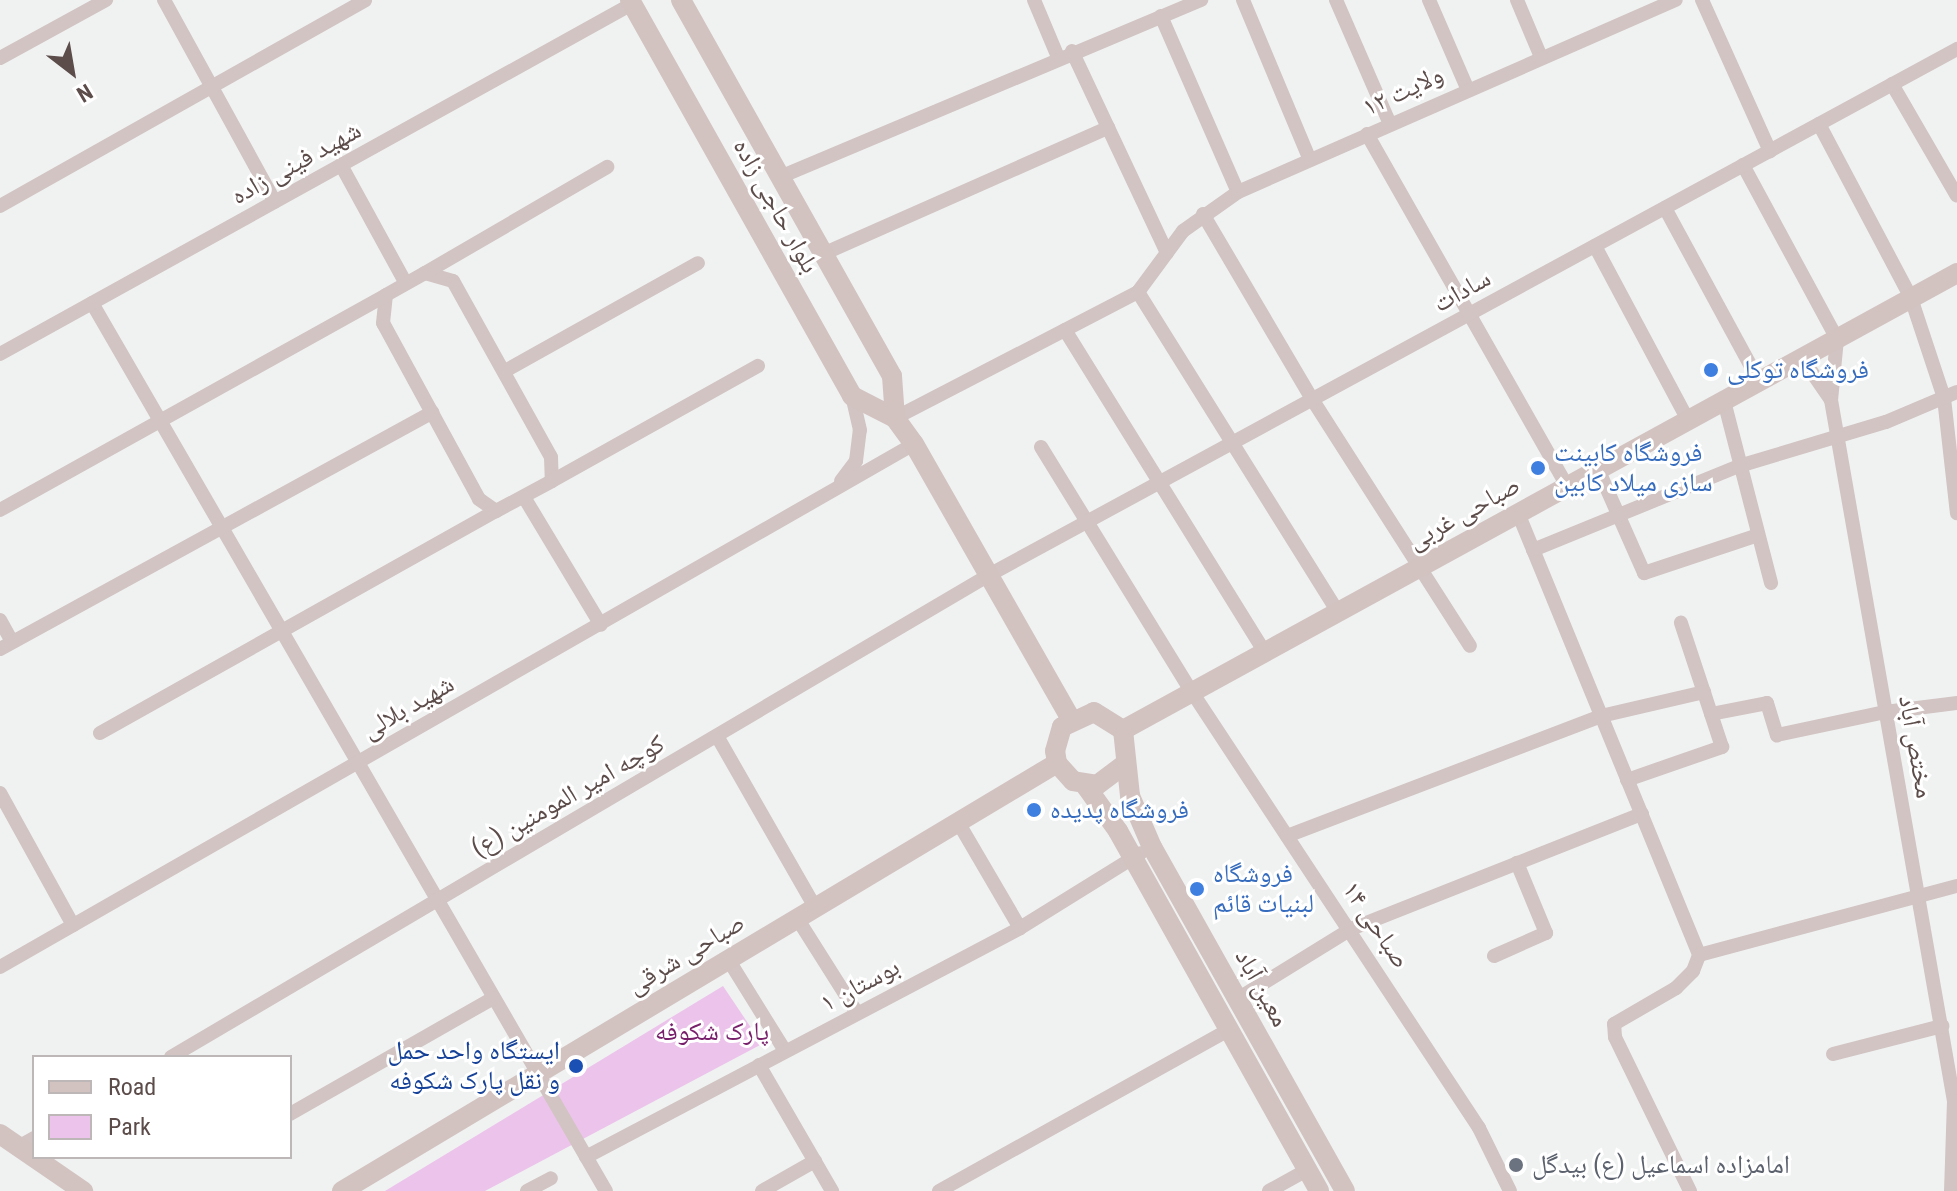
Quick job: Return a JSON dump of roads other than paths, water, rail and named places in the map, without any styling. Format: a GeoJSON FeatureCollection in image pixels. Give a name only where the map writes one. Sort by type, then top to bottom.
{"type":"FeatureCollection","features":[{"type":"Feature","properties":{"kind":"street"},"geometry":{"type":"LineString","coordinates":[[0,58],[106,0]]}},
{"type":"Feature","properties":{"kind":"street"},"geometry":{"type":"LineString","coordinates":[[164,0],[275,202]]}},
{"type":"Feature","properties":{"kind":"street"},"geometry":{"type":"LineString","coordinates":[[0,206],[365,0]]}},
{"type":"Feature","properties":{"kind":"street","name":"بلوار حاجی زاده"},"geometry":{"type":"LineString","coordinates":[[681,0],[892,376],[895,418]]}},
{"type":"Feature","properties":{"kind":"street"},"geometry":{"type":"LineString","coordinates":[[1034,0],[1108,128],[1167,253]]}},
{"type":"Feature","properties":{"kind":"street"},"geometry":{"type":"LineString","coordinates":[[780,177],[1065,54],[1201,0]]}},
{"type":"Feature","properties":{"kind":"street"},"geometry":{"type":"LineString","coordinates":[[1243,0],[1310,160]]}},
{"type":"Feature","properties":{"kind":"street"},"geometry":{"type":"LineString","coordinates":[[1336,0],[1390,124]]}},
{"type":"Feature","properties":{"kind":"street"},"geometry":{"type":"LineString","coordinates":[[1429,0],[1467,88]]}},
{"type":"Feature","properties":{"kind":"street"},"geometry":{"type":"LineString","coordinates":[[1517,0],[1541,57]]}},
{"type":"Feature","properties":{"kind":"street","name":"ولایت ۱۲"},"geometry":{"type":"LineString","coordinates":[[1138,292],[1167,253],[1203,214],[1238,192],[1467,88],[1676,0]]}},
{"type":"Feature","properties":{"kind":"street"},"geometry":{"type":"LineString","coordinates":[[1702,0],[1770,151]]}},
{"type":"Feature","properties":{"kind":"street","name":"بلوار حاجی زاده"},"geometry":{"type":"LineString","coordinates":[[626,6],[852,396]]}},
{"type":"Feature","properties":{"kind":"street","name":"شهید فینی زاده"},"geometry":{"type":"LineString","coordinates":[[0,354],[626,6]]}},
{"type":"Feature","properties":{"kind":"street"},"geometry":{"type":"LineString","coordinates":[[1161,16],[1238,192]]}},
{"type":"Feature","properties":{"kind":"street","name":"سادات"},"geometry":{"type":"LineString","coordinates":[[989,575],[1957,49]]}},
{"type":"Feature","properties":{"kind":"street"},"geometry":{"type":"LineString","coordinates":[[1892,84],[1957,196]]}},
{"type":"Feature","properties":{"kind":"street"},"geometry":{"type":"LineString","coordinates":[[1819,124],[1911,298],[1951,395],[1957,513]]}},
{"type":"Feature","properties":{"kind":"street"},"geometry":{"type":"LineString","coordinates":[[823,254],[1108,128]]}},
{"type":"Feature","properties":{"kind":"street"},"geometry":{"type":"LineString","coordinates":[[1367,134],[1567,486]]}},
{"type":"Feature","properties":{"kind":"street"},"geometry":{"type":"LineString","coordinates":[[341,165],[405,282]]}},
{"type":"Feature","properties":{"kind":"street"},"geometry":{"type":"LineString","coordinates":[[1743,165],[1837,339],[1831,400]]}},
{"type":"Feature","properties":{"kind":"street"},"geometry":{"type":"LineString","coordinates":[[0,510],[425,273],[607,167]]}},
{"type":"Feature","properties":{"kind":"street"},"geometry":{"type":"LineString","coordinates":[[1665,208],[1759,381]]}},
{"type":"Feature","properties":{"kind":"street"},"geometry":{"type":"LineString","coordinates":[[1203,214],[1312,399],[1422,566],[1470,646]]}},
{"type":"Feature","properties":{"kind":"street"},"geometry":{"type":"LineString","coordinates":[[1595,246],[1688,420]]}},
{"type":"Feature","properties":{"kind":"street"},"geometry":{"type":"LineString","coordinates":[[505,371],[698,263]]}},
{"type":"Feature","properties":{"kind":"street"},"geometry":{"type":"LineString","coordinates":[[425,273],[453,281],[551,457],[552,481]]}},
{"type":"Feature","properties":{"kind":"street","name":"صباحی غربی"},"geometry":{"type":"LineString","coordinates":[[1123,730],[1957,273]]}},
{"type":"Feature","properties":{"kind":"street"},"geometry":{"type":"LineString","coordinates":[[895,418],[1138,292],[1338,612]]}},
{"type":"Feature","properties":{"kind":"street"},"geometry":{"type":"LineString","coordinates":[[386,295],[383,323],[479,499],[496,511]]}},
{"type":"Feature","properties":{"kind":"street"},"geometry":{"type":"LineString","coordinates":[[92,303],[606,1191]]}},
{"type":"Feature","properties":{"kind":"street"},"geometry":{"type":"LineString","coordinates":[[1065,330],[1162,480],[1265,652]]}},
{"type":"Feature","properties":{"kind":"street"},"geometry":{"type":"LineString","coordinates":[[1802,358],[1831,400]]}},
{"type":"Feature","properties":{"kind":"street"},"geometry":{"type":"LineString","coordinates":[[100,733],[758,366]]}},
{"type":"Feature","properties":{"kind":"street"},"geometry":{"type":"LineString","coordinates":[[1533,550],[1617,513],[1739,466],[1836,438],[1951,395]]}},
{"type":"Feature","properties":{"kind":"street"},"geometry":{"type":"LineString","coordinates":[[852,396],[895,418],[914,444],[1071,719]]}},
{"type":"Feature","properties":{"kind":"street"},"geometry":{"type":"LineString","coordinates":[[837,486],[856,461],[860,430],[852,396]]}},
{"type":"Feature","properties":{"kind":"street","name":"مختص آباد"},"geometry":{"type":"LineString","coordinates":[[1831,400],[1955,1105],[1951,1191]]}},
{"type":"Feature","properties":{"kind":"street"},"geometry":{"type":"LineString","coordinates":[[1724,401],[1771,583]]}},
{"type":"Feature","properties":{"kind":"street"},"geometry":{"type":"LineString","coordinates":[[0,620],[6,646],[432,412]]}},
{"type":"Feature","properties":{"kind":"street","name":"شهید بلالی"},"geometry":{"type":"LineString","coordinates":[[0,967],[914,444]]}},
{"type":"Feature","properties":{"kind":"street","name":"صباحی ۱۴"},"geometry":{"type":"LineString","coordinates":[[1041,447],[1192,692],[1351,929],[1479,1128],[1510,1191]]}},
{"type":"Feature","properties":{"kind":"street"},"geometry":{"type":"LineString","coordinates":[[1598,469],[1644,573],[1758,535]]}},
{"type":"Feature","properties":{"kind":"street"},"geometry":{"type":"LineString","coordinates":[[524,497],[601,625]]}},
{"type":"Feature","properties":{"kind":"street"},"geometry":{"type":"LineString","coordinates":[[1518,513],[1699,955],[1693,971],[1676,988],[1614,1024],[1615,1037],[1690,1191]]}},
{"type":"Feature","properties":{"kind":"street","name":"کوچه امیر المومنین (ع)"},"geometry":{"type":"LineString","coordinates":[[174,1055],[989,575]]}},
{"type":"Feature","properties":{"kind":"street"},"geometry":{"type":"LineString","coordinates":[[1627,780],[1722,747],[1681,623]]}},
{"type":"Feature","properties":{"kind":"street"},"geometry":{"type":"LineString","coordinates":[[1287,836],[1601,716],[1704,692]]}},
{"type":"Feature","properties":{"kind":"street"},"geometry":{"type":"LineString","coordinates":[[1711,714],[1767,703],[1777,735],[1885,712],[1957,703]]}},
{"type":"Feature","properties":{"kind":"street"},"geometry":{"type":"LineString","coordinates":[[1094,712],[1123,730],[1125,764],[1108,781],[1085,785],[1073,781],[1057,763],[1056,738],[1071,719],[1094,712]]}},
{"type":"Feature","properties":{"kind":"street"},"geometry":{"type":"LineString","coordinates":[[717,736],[815,907]]}},
{"type":"Feature","properties":{"kind":"street","name":"صباحی شرقی"},"geometry":{"type":"LineString","coordinates":[[342,1191],[1057,763]]}},
{"type":"Feature","properties":{"kind":"street","name":"معین آباد"},"geometry":{"type":"LineString","coordinates":[[1125,764],[1130,796],[1152,847],[1345,1191]]}},
{"type":"Feature","properties":{"kind":"street","name":"معین آباد"},"geometry":{"type":"LineString","coordinates":[[1085,785],[1105,810],[1319,1191]]}},
{"type":"Feature","properties":{"kind":"street"},"geometry":{"type":"LineString","coordinates":[[0,793],[73,925]]}},
{"type":"Feature","properties":{"kind":"street"},"geometry":{"type":"LineString","coordinates":[[1239,998],[1351,929],[1642,814]]}},
{"type":"Feature","properties":{"kind":"street"},"geometry":{"type":"LineString","coordinates":[[958,822],[1020,928]]}},
{"type":"Feature","properties":{"kind":"street","name":"بوستان ۱"},"geometry":{"type":"LineString","coordinates":[[586,1157],[1020,928],[1152,847]]}},
{"type":"Feature","properties":{"kind":"street"},"geometry":{"type":"LineString","coordinates":[[1494,956],[1546,933],[1517,863]]}},
{"type":"Feature","properties":{"kind":"street"},"geometry":{"type":"LineString","coordinates":[[1699,955],[1918,893],[1957,886]]}},
{"type":"Feature","properties":{"kind":"street"},"geometry":{"type":"LineString","coordinates":[[797,918],[857,1013]]}},
{"type":"Feature","properties":{"kind":"street"},"geometry":{"type":"LineString","coordinates":[[728,959],[785,1051]]}},
{"type":"Feature","properties":{"kind":"street"},"geometry":{"type":"LineString","coordinates":[[292,1113],[493,998]]}},
{"type":"Feature","properties":{"kind":"street"},"geometry":{"type":"LineString","coordinates":[[1833,1054],[1942,1026]]}},
{"type":"Feature","properties":{"kind":"street"},"geometry":{"type":"LineString","coordinates":[[939,1191],[1228,1030]]}},
{"type":"Feature","properties":{"kind":"street"},"geometry":{"type":"LineString","coordinates":[[759,1065],[832,1191]]}},
{"type":"Feature","properties":{"kind":"street"},"geometry":{"type":"LineString","coordinates":[[0,1134],[32,1158]]}},
{"type":"Feature","properties":{"kind":"street"},"geometry":{"type":"LineString","coordinates":[[16,1148],[32,1139]]}},
{"type":"Feature","properties":{"kind":"street"},"geometry":{"type":"LineString","coordinates":[[33,1159],[83,1191]]}},
{"type":"Feature","properties":{"kind":"street"},"geometry":{"type":"LineString","coordinates":[[762,1191],[815,1161]]}},
{"type":"Feature","properties":{"kind":"street"},"geometry":{"type":"LineString","coordinates":[[1269,1191],[1307,1170]]}},
{"type":"Feature","properties":{"kind":"street"},"geometry":{"type":"LineString","coordinates":[[527,1191],[551,1178]]}},
{"type":"Feature","properties":{"kind":"place","name":"فروشگاه توکلی"},"geometry":{"type":"Point","coordinates":[1711,370]}},
{"type":"Feature","properties":{"kind":"place","name":"فروشگاه کابینت سازی میلاد کابین"},"geometry":{"type":"Point","coordinates":[1538,468]}},
{"type":"Feature","properties":{"kind":"place","name":"فروشگاه پدیده"},"geometry":{"type":"Point","coordinates":[1034,810]}},
{"type":"Feature","properties":{"kind":"place","name":"فروشگاه لبنیات قائم"},"geometry":{"type":"Point","coordinates":[1197,889]}},
{"type":"Feature","properties":{"kind":"place","name":"ایستگاه واحد حمل و نقل پارک شکوفه"},"geometry":{"type":"Point","coordinates":[576,1066]}},
{"type":"Feature","properties":{"kind":"place","name":"امامزاده اسماعیل (ع) بیدگل"},"geometry":{"type":"Point","coordinates":[1516,1165]}},
{"type":"Feature","properties":{"kind":"park label","name":"پارک شکوفه"},"geometry":{"type":"Point","coordinates":[712,1032]}}]}
